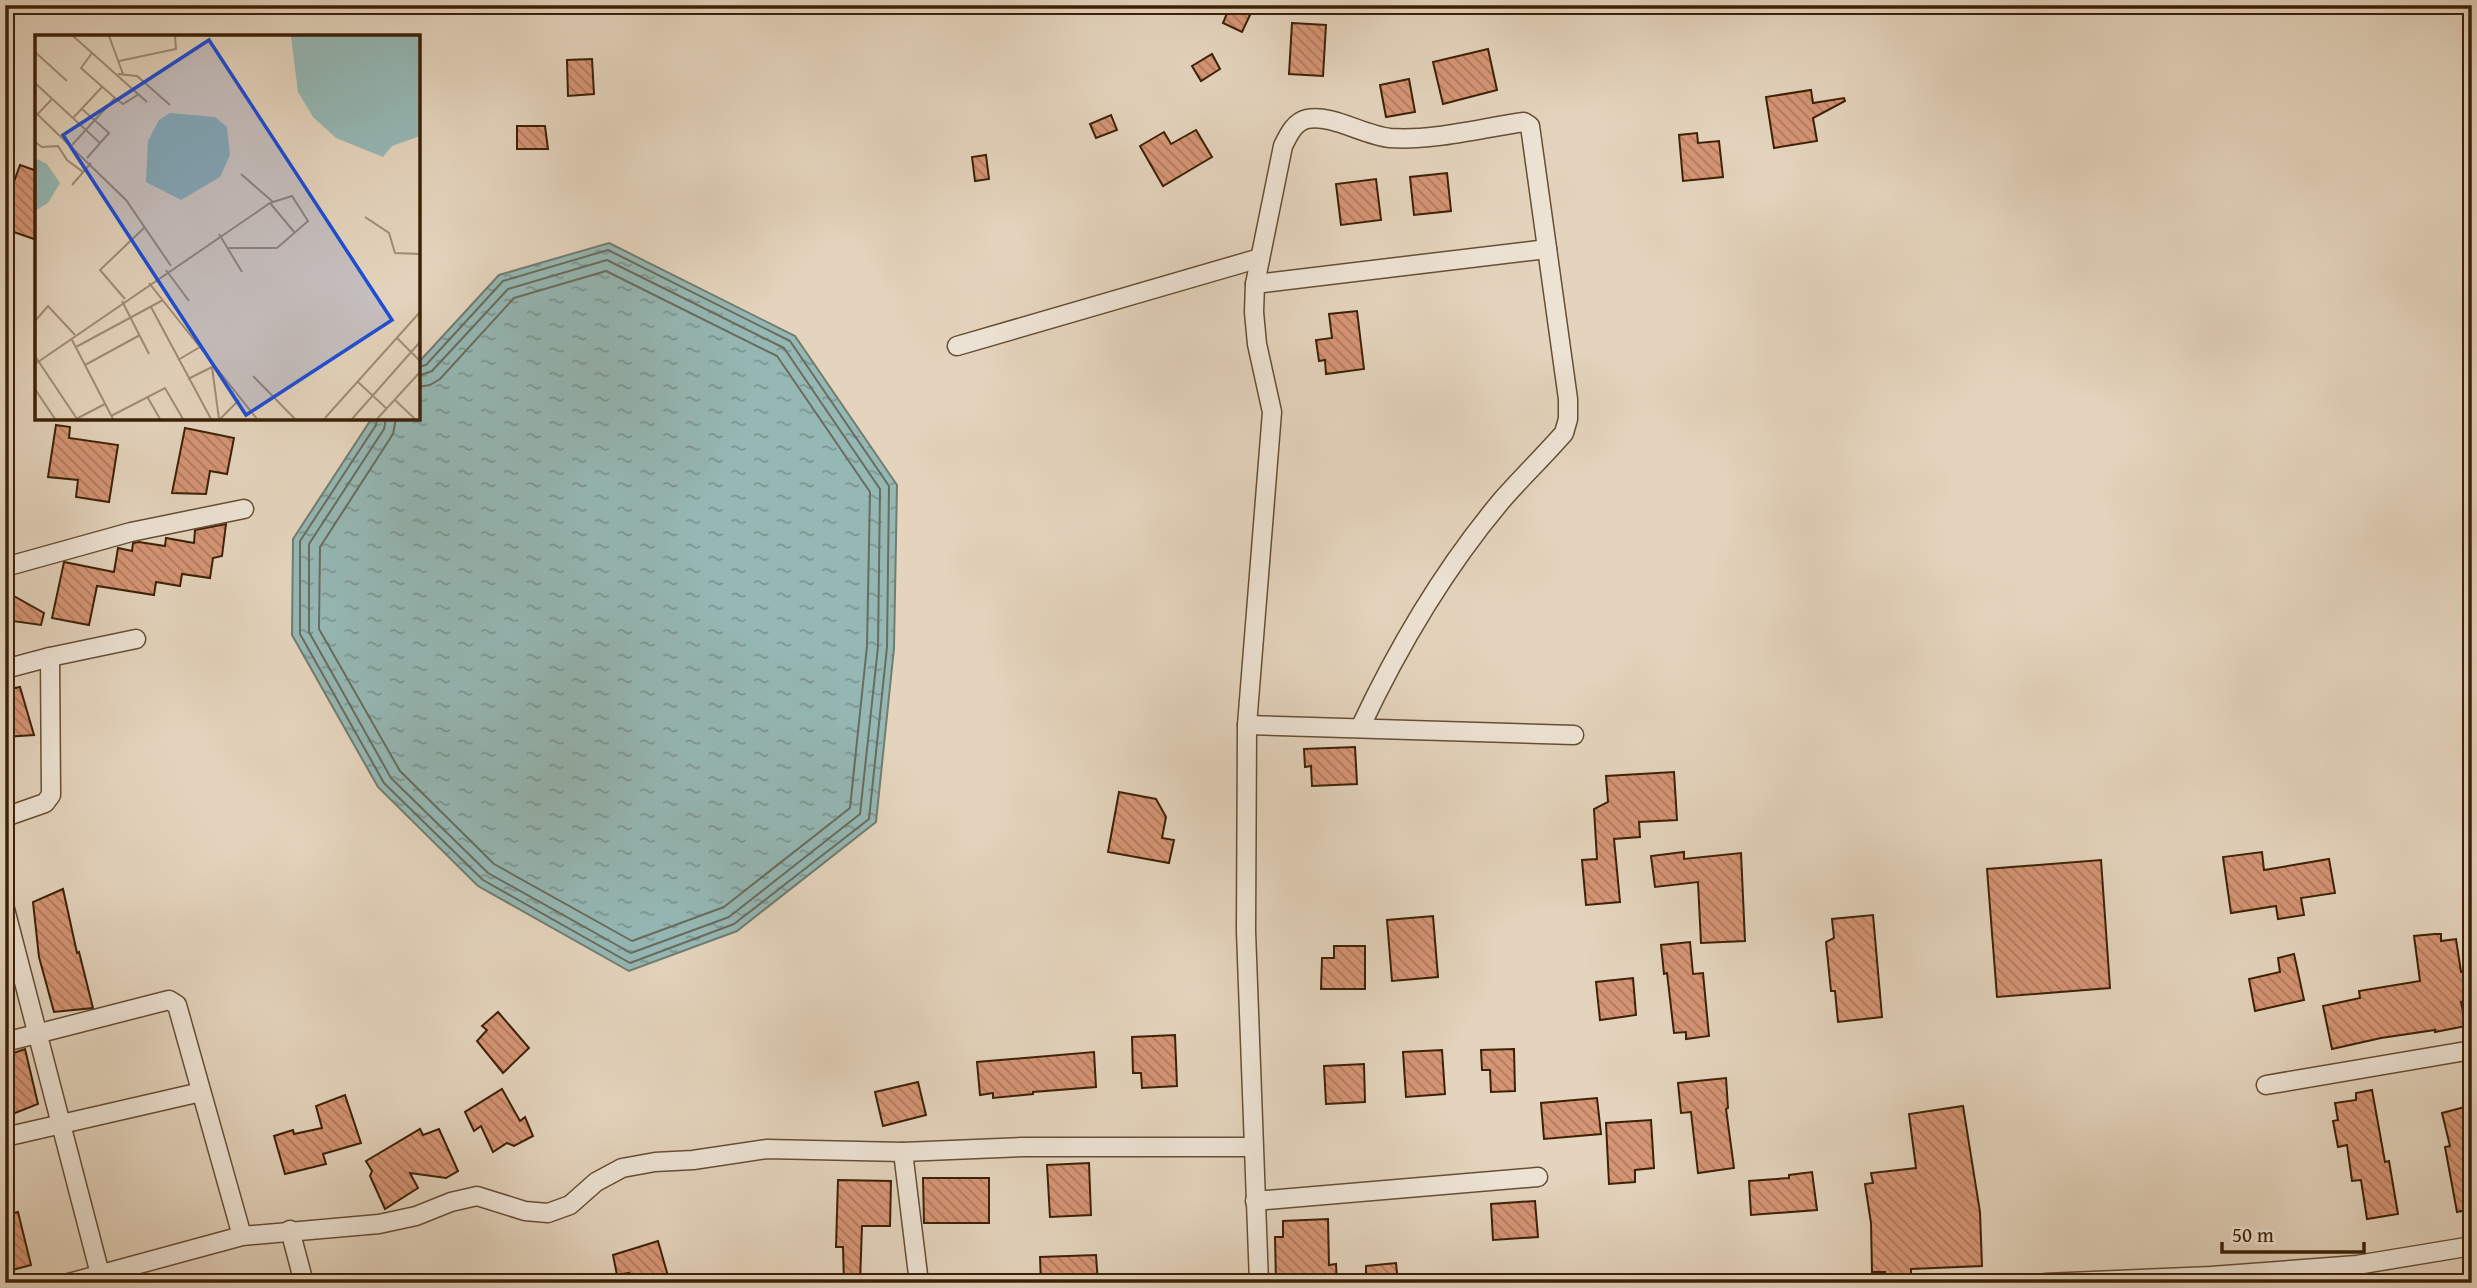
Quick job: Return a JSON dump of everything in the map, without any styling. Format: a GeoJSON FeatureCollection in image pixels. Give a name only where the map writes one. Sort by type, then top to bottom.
{"type":"FeatureCollection","features":[{"type":"Feature","properties":{"kind":"street"},"geometry":{"type":"LineString","coordinates":[[1259,1283],[1246,931],[1247,725],[1272,412],[1257,344],[1254,312],[1255,284],[1283,146],[1292,129],[1303,120],[1319,118],[1366,133],[1410,139],[1524,121],[1530,126],[1568,399],[1568,419],[1564,433],[1500,502],[1442,580],[1389,668],[1360,728]]}},
{"type":"Feature","properties":{"kind":"street"},"geometry":{"type":"LineString","coordinates":[[1255,284],[1547,249]]}},
{"type":"Feature","properties":{"kind":"street"},"geometry":{"type":"LineString","coordinates":[[957,346],[1260,258]]}},
{"type":"Feature","properties":{"kind":"street"},"geometry":{"type":"LineString","coordinates":[[5,567],[131,532],[244,509]]}},
{"type":"Feature","properties":{"kind":"street"},"geometry":{"type":"LineString","coordinates":[[5,669],[136,639]]}},
{"type":"Feature","properties":{"kind":"street"},"geometry":{"type":"LineString","coordinates":[[5,817],[45,803],[51,795],[50,657]]}},
{"type":"Feature","properties":{"kind":"street"},"geometry":{"type":"LineString","coordinates":[[1247,725],[1574,735]]}},
{"type":"Feature","properties":{"kind":"street"},"geometry":{"type":"LineString","coordinates":[[5,909],[100,1273]]}},
{"type":"Feature","properties":{"kind":"street"},"geometry":{"type":"LineString","coordinates":[[5,1042],[169,1000],[174,1001],[242,1236]]}},
{"type":"Feature","properties":{"kind":"street"},"geometry":{"type":"LineString","coordinates":[[2266,1085],[2472,1050]]}},
{"type":"Feature","properties":{"kind":"street"},"geometry":{"type":"LineString","coordinates":[[5,1137],[201,1092]]}},
{"type":"Feature","properties":{"kind":"street"},"geometry":{"type":"LineString","coordinates":[[69,1283],[242,1236],[379,1224],[416,1216],[450,1202],[477,1196],[526,1211],[548,1213],[570,1205],[596,1182],[622,1168],[767,1149],[903,1152],[1021,1147],[1253,1147]]}},
{"type":"Feature","properties":{"kind":"street"},"geometry":{"type":"LineString","coordinates":[[903,1152],[919,1283]]}},
{"type":"Feature","properties":{"kind":"street"},"geometry":{"type":"LineString","coordinates":[[1255,1201],[1538,1177]]}},
{"type":"Feature","properties":{"kind":"street"},"geometry":{"type":"LineString","coordinates":[[290,1230],[304,1283]]}},
{"type":"Feature","properties":{"kind":"street"},"geometry":{"type":"LineString","coordinates":[[2047,1283],[2211,1276],[2357,1265],[2472,1246]]}},
{"type":"Feature","properties":{"kind":"street"},"geometry":{"type":"LineString","coordinates":[[2357,1265],[2361,1283]]}},
{"type":"Feature","properties":{"kind":"water"},"geometry":{"type":"Polygon","coordinates":[[[609,243],[795,336],[897,485],[894,648],[876,822],[737,931],[629,971],[478,886],[378,787],[292,635],[293,539],[371,420],[420,420],[420,361],[499,275],[609,243]]]}},
{"type":"Feature","properties":{"kind":"building"},"geometry":{"type":"Polygon","coordinates":[[[1230,6],[1250,15],[1242,32],[1223,23],[1230,6]]]}},
{"type":"Feature","properties":{"kind":"building"},"geometry":{"type":"Polygon","coordinates":[[[1292,23],[1326,25],[1323,76],[1289,74],[1292,23]]]}},
{"type":"Feature","properties":{"kind":"building"},"geometry":{"type":"Polygon","coordinates":[[[1488,49],[1497,90],[1443,104],[1433,62],[1488,49]]]}},
{"type":"Feature","properties":{"kind":"building"},"geometry":{"type":"Polygon","coordinates":[[[1212,54],[1220,69],[1201,81],[1192,66],[1212,54]]]}},
{"type":"Feature","properties":{"kind":"building"},"geometry":{"type":"Polygon","coordinates":[[[592,59],[594,94],[568,96],[567,60],[592,59]]]}},
{"type":"Feature","properties":{"kind":"building"},"geometry":{"type":"Polygon","coordinates":[[[1409,79],[1415,112],[1386,117],[1380,85],[1409,79]]]}},
{"type":"Feature","properties":{"kind":"building"},"geometry":{"type":"Polygon","coordinates":[[[1811,90],[1813,103],[1844,98],[1845,101],[1813,118],[1817,141],[1774,148],[1766,97],[1811,90]]]}},
{"type":"Feature","properties":{"kind":"building"},"geometry":{"type":"Polygon","coordinates":[[[1111,115],[1117,130],[1096,138],[1090,124],[1111,115]]]}},
{"type":"Feature","properties":{"kind":"building"},"geometry":{"type":"Polygon","coordinates":[[[517,126],[545,126],[548,149],[517,149],[517,126]]]}},
{"type":"Feature","properties":{"kind":"building"},"geometry":{"type":"Polygon","coordinates":[[[1196,130],[1212,157],[1163,186],[1140,146],[1164,132],[1171,144],[1196,130]]]}},
{"type":"Feature","properties":{"kind":"building"},"geometry":{"type":"Polygon","coordinates":[[[1697,133],[1698,143],[1719,141],[1723,177],[1683,181],[1679,135],[1697,133]]]}},
{"type":"Feature","properties":{"kind":"building"},"geometry":{"type":"Polygon","coordinates":[[[986,155],[989,179],[975,181],[972,157],[986,155]]]}},
{"type":"Feature","properties":{"kind":"building"},"geometry":{"type":"Polygon","coordinates":[[[20,165],[35,170],[35,239],[5,229],[5,207],[20,165]]]}},
{"type":"Feature","properties":{"kind":"building"},"geometry":{"type":"Polygon","coordinates":[[[1447,173],[1451,211],[1414,215],[1410,177],[1447,173]]]}},
{"type":"Feature","properties":{"kind":"building"},"geometry":{"type":"Polygon","coordinates":[[[1376,179],[1381,220],[1341,225],[1336,184],[1376,179]]]}},
{"type":"Feature","properties":{"kind":"building"},"geometry":{"type":"Polygon","coordinates":[[[1357,311],[1364,369],[1326,374],[1325,360],[1319,361],[1316,340],[1332,338],[1329,314],[1357,311]]]}},
{"type":"Feature","properties":{"kind":"building"},"geometry":{"type":"Polygon","coordinates":[[[56,425],[70,427],[69,438],[118,445],[109,502],[76,497],[78,480],[48,477],[56,425]]]}},
{"type":"Feature","properties":{"kind":"building"},"geometry":{"type":"Polygon","coordinates":[[[185,428],[234,438],[227,474],[210,471],[206,494],[172,493],[185,428]]]}},
{"type":"Feature","properties":{"kind":"building"},"geometry":{"type":"Polygon","coordinates":[[[226,524],[222,556],[213,558],[210,578],[182,574],[180,586],[156,582],[154,595],[97,586],[89,625],[52,618],[64,562],[114,572],[118,548],[132,551],[133,543],[139,542],[165,546],[166,538],[194,543],[195,530],[226,524]]]}},
{"type":"Feature","properties":{"kind":"building"},"geometry":{"type":"Polygon","coordinates":[[[5,591],[44,613],[41,625],[5,620],[5,591]]]}},
{"type":"Feature","properties":{"kind":"building"},"geometry":{"type":"Polygon","coordinates":[[[20,687],[34,735],[5,737],[5,690],[20,687]]]}},
{"type":"Feature","properties":{"kind":"building"},"geometry":{"type":"Polygon","coordinates":[[[1355,747],[1357,784],[1312,786],[1311,766],[1305,767],[1304,749],[1355,747]]]}},
{"type":"Feature","properties":{"kind":"building"},"geometry":{"type":"Polygon","coordinates":[[[1674,772],[1677,820],[1639,822],[1640,837],[1614,839],[1620,902],[1586,905],[1582,860],[1597,859],[1594,809],[1608,802],[1606,776],[1674,772]]]}},
{"type":"Feature","properties":{"kind":"building"},"geometry":{"type":"Polygon","coordinates":[[[1119,792],[1156,799],[1166,817],[1162,838],[1174,840],[1169,863],[1108,852],[1119,792]]]}},
{"type":"Feature","properties":{"kind":"building"},"geometry":{"type":"Polygon","coordinates":[[[1684,852],[1684,859],[1741,853],[1745,941],[1701,943],[1698,882],[1655,887],[1651,856],[1684,852]]]}},
{"type":"Feature","properties":{"kind":"building"},"geometry":{"type":"Polygon","coordinates":[[[2262,852],[2264,870],[2329,859],[2335,893],[2301,898],[2304,915],[2278,919],[2276,906],[2231,913],[2223,857],[2262,852]]]}},
{"type":"Feature","properties":{"kind":"building"},"geometry":{"type":"Polygon","coordinates":[[[2101,860],[2110,988],[1997,997],[1987,869],[2101,860]]]}},
{"type":"Feature","properties":{"kind":"building"},"geometry":{"type":"Polygon","coordinates":[[[63,889],[93,1008],[54,1012],[39,957],[33,902],[63,889]]]}},
{"type":"Feature","properties":{"kind":"building"},"geometry":{"type":"Polygon","coordinates":[[[1873,915],[1882,1017],[1838,1022],[1835,991],[1831,991],[1826,942],[1834,938],[1832,919],[1873,915]]]}},
{"type":"Feature","properties":{"kind":"building"},"geometry":{"type":"Polygon","coordinates":[[[1433,916],[1438,977],[1392,981],[1387,920],[1433,916]]]}},
{"type":"Feature","properties":{"kind":"building"},"geometry":{"type":"Polygon","coordinates":[[[2441,934],[2441,941],[2456,939],[2461,972],[2472,971],[2472,1001],[2461,1002],[2466,1026],[2381,1038],[2332,1049],[2323,1006],[2360,998],[2359,991],[2420,981],[2414,936],[2441,934]]]}},
{"type":"Feature","properties":{"kind":"building"},"geometry":{"type":"Polygon","coordinates":[[[1690,942],[1693,974],[1703,973],[1709,1036],[1686,1039],[1686,1032],[1674,1033],[1661,945],[1690,942]]]}},
{"type":"Feature","properties":{"kind":"building"},"geometry":{"type":"Polygon","coordinates":[[[1334,946],[1365,946],[1365,989],[1321,989],[1322,958],[1334,958],[1334,946]]]}},
{"type":"Feature","properties":{"kind":"building"},"geometry":{"type":"Polygon","coordinates":[[[2294,954],[2304,1000],[2255,1011],[2249,979],[2280,972],[2278,958],[2294,954]]]}},
{"type":"Feature","properties":{"kind":"building"},"geometry":{"type":"Polygon","coordinates":[[[1633,978],[1636,1015],[1600,1020],[1596,982],[1633,978]]]}},
{"type":"Feature","properties":{"kind":"building"},"geometry":{"type":"Polygon","coordinates":[[[498,1012],[529,1048],[503,1073],[477,1041],[487,1030],[482,1026],[498,1012]]]}},
{"type":"Feature","properties":{"kind":"building"},"geometry":{"type":"Polygon","coordinates":[[[1175,1035],[1177,1086],[1142,1088],[1141,1073],[1133,1073],[1132,1037],[1175,1035]]]}},
{"type":"Feature","properties":{"kind":"building"},"geometry":{"type":"Polygon","coordinates":[[[25,1049],[38,1104],[5,1117],[5,1056],[25,1049]]]}},
{"type":"Feature","properties":{"kind":"building"},"geometry":{"type":"Polygon","coordinates":[[[1514,1049],[1515,1091],[1491,1092],[1490,1070],[1482,1070],[1481,1050],[1514,1049]]]}},
{"type":"Feature","properties":{"kind":"building"},"geometry":{"type":"Polygon","coordinates":[[[1442,1050],[1445,1094],[1406,1097],[1403,1052],[1442,1050]]]}},
{"type":"Feature","properties":{"kind":"building"},"geometry":{"type":"Polygon","coordinates":[[[1094,1052],[1096,1087],[993,1098],[993,1093],[980,1095],[977,1062],[1094,1052]]]}},
{"type":"Feature","properties":{"kind":"building"},"geometry":{"type":"Polygon","coordinates":[[[1364,1064],[1365,1102],[1326,1104],[1324,1066],[1364,1064]]]}},
{"type":"Feature","properties":{"kind":"building"},"geometry":{"type":"Polygon","coordinates":[[[1726,1078],[1726,1109],[1734,1168],[1698,1173],[1691,1112],[1681,1113],[1678,1083],[1726,1078]]]}},
{"type":"Feature","properties":{"kind":"building"},"geometry":{"type":"Polygon","coordinates":[[[918,1082],[926,1115],[883,1126],[875,1092],[918,1082]]]}},
{"type":"Feature","properties":{"kind":"building"},"geometry":{"type":"Polygon","coordinates":[[[502,1089],[520,1121],[525,1117],[533,1136],[514,1146],[507,1143],[493,1152],[481,1126],[474,1131],[465,1112],[502,1089]]]}},
{"type":"Feature","properties":{"kind":"building"},"geometry":{"type":"Polygon","coordinates":[[[2372,1090],[2398,1214],[2367,1219],[2361,1180],[2352,1181],[2347,1145],[2338,1147],[2333,1121],[2338,1120],[2335,1103],[2356,1100],[2356,1093],[2372,1090]]]}},
{"type":"Feature","properties":{"kind":"building"},"geometry":{"type":"Polygon","coordinates":[[[345,1095],[361,1143],[323,1154],[326,1164],[285,1174],[274,1136],[293,1130],[294,1134],[322,1128],[316,1106],[345,1095]]]}},
{"type":"Feature","properties":{"kind":"building"},"geometry":{"type":"Polygon","coordinates":[[[1597,1098],[1601,1134],[1544,1139],[1541,1103],[1597,1098]]]}},
{"type":"Feature","properties":{"kind":"building"},"geometry":{"type":"Polygon","coordinates":[[[2472,1105],[2472,1209],[2457,1212],[2445,1147],[2450,1146],[2442,1113],[2472,1105]]]}},
{"type":"Feature","properties":{"kind":"building"},"geometry":{"type":"Polygon","coordinates":[[[1963,1106],[1980,1212],[1982,1266],[1911,1269],[1911,1283],[1885,1283],[1885,1272],[1872,1272],[1871,1223],[1865,1184],[1873,1183],[1871,1173],[1916,1168],[1909,1114],[1963,1106]]]}},
{"type":"Feature","properties":{"kind":"building"},"geometry":{"type":"Polygon","coordinates":[[[1651,1120],[1654,1168],[1635,1170],[1635,1182],[1609,1184],[1606,1123],[1651,1120]]]}},
{"type":"Feature","properties":{"kind":"building"},"geometry":{"type":"Polygon","coordinates":[[[420,1129],[423,1135],[439,1129],[458,1171],[446,1178],[410,1173],[418,1188],[385,1209],[366,1161],[420,1129]]]}},
{"type":"Feature","properties":{"kind":"building"},"geometry":{"type":"Polygon","coordinates":[[[1089,1163],[1091,1215],[1050,1217],[1047,1165],[1089,1163]]]}},
{"type":"Feature","properties":{"kind":"building"},"geometry":{"type":"Polygon","coordinates":[[[1812,1172],[1817,1210],[1751,1215],[1749,1181],[1789,1178],[1789,1175],[1812,1172]]]}},
{"type":"Feature","properties":{"kind":"building"},"geometry":{"type":"Polygon","coordinates":[[[923,1178],[989,1178],[989,1223],[924,1223],[923,1178]]]}},
{"type":"Feature","properties":{"kind":"building"},"geometry":{"type":"Polygon","coordinates":[[[838,1180],[891,1181],[890,1226],[862,1226],[860,1283],[844,1283],[843,1247],[836,1247],[838,1180]]]}},
{"type":"Feature","properties":{"kind":"building"},"geometry":{"type":"Polygon","coordinates":[[[1535,1201],[1538,1237],[1493,1240],[1491,1204],[1535,1201]]]}},
{"type":"Feature","properties":{"kind":"building"},"geometry":{"type":"Polygon","coordinates":[[[18,1212],[31,1265],[5,1272],[5,1215],[18,1212]]]}},
{"type":"Feature","properties":{"kind":"building"},"geometry":{"type":"Polygon","coordinates":[[[1328,1219],[1329,1265],[1336,1264],[1337,1283],[1276,1283],[1275,1237],[1283,1237],[1283,1221],[1328,1219]]]}},
{"type":"Feature","properties":{"kind":"building"},"geometry":{"type":"Polygon","coordinates":[[[658,1241],[670,1283],[631,1283],[629,1273],[617,1275],[613,1255],[658,1241]]]}},
{"type":"Feature","properties":{"kind":"building"},"geometry":{"type":"Polygon","coordinates":[[[1096,1255],[1098,1283],[1041,1283],[1040,1257],[1096,1255]]]}},
{"type":"Feature","properties":{"kind":"building"},"geometry":{"type":"Polygon","coordinates":[[[1396,1263],[1398,1283],[1366,1283],[1366,1266],[1396,1263]]]}}]}
